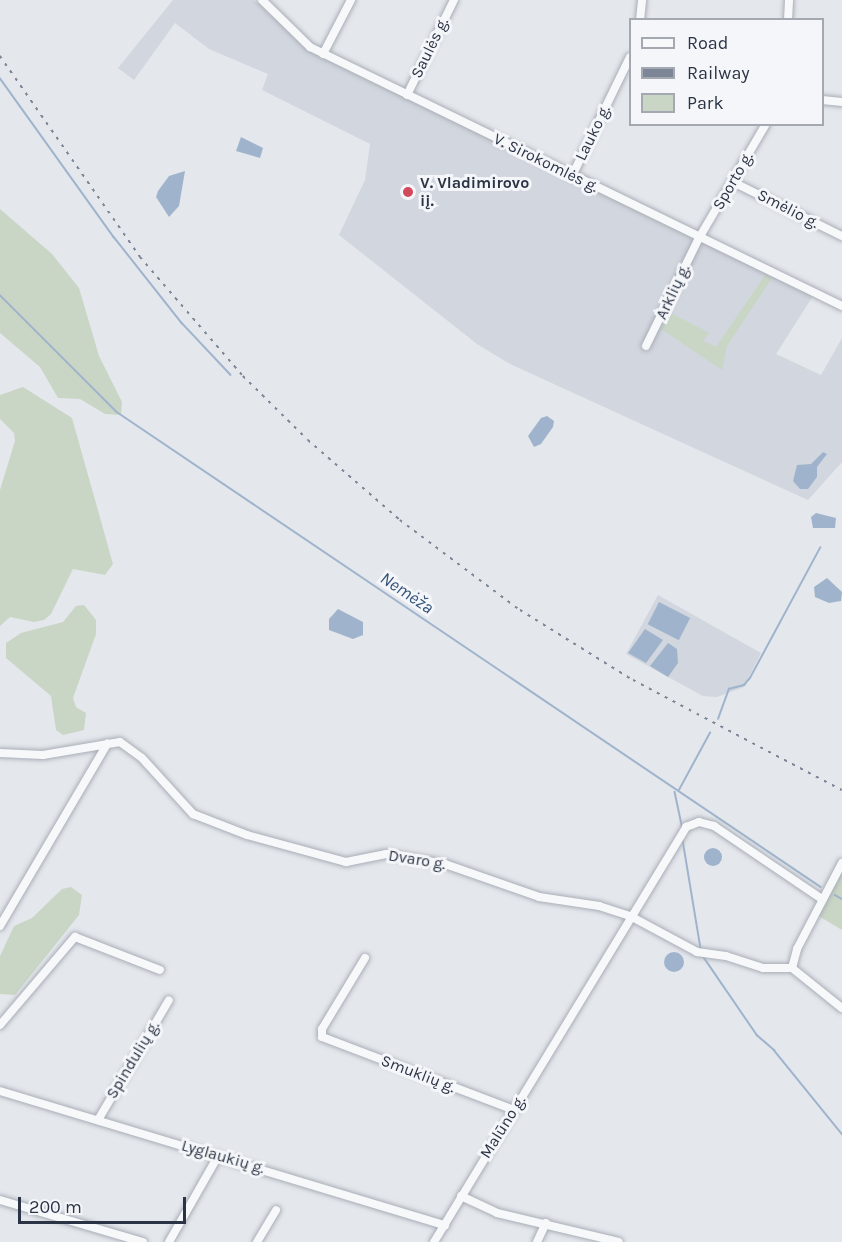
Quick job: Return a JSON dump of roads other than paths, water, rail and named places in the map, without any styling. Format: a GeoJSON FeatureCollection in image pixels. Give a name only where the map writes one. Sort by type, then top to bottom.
{"type":"FeatureCollection","features":[{"type":"Feature","properties":{"kind":"street","name":"V. Sirokomlės g."},"geometry":{"type":"LineString","coordinates":[[262,0],[298,38],[322,54],[842,306]]}},
{"type":"Feature","properties":{"kind":"street"},"geometry":{"type":"LineString","coordinates":[[322,54],[351,0]]}},
{"type":"Feature","properties":{"kind":"street","name":"Saulės g."},"geometry":{"type":"LineString","coordinates":[[407,95],[454,0]]}},
{"type":"Feature","properties":{"kind":"street"},"geometry":{"type":"LineString","coordinates":[[640,18],[642,0]]}},
{"type":"Feature","properties":{"kind":"street"},"geometry":{"type":"LineString","coordinates":[[788,18],[789,0]]}},
{"type":"Feature","properties":{"kind":"street","name":"Lauko g."},"geometry":{"type":"LineString","coordinates":[[572,176],[629,59]]}},
{"type":"Feature","properties":{"kind":"street"},"geometry":{"type":"LineString","coordinates":[[824,100],[842,102]]}},
{"type":"Feature","properties":{"kind":"street","name":"Sporto g."},"geometry":{"type":"LineString","coordinates":[[699,238],[765,126]]}},
{"type":"Feature","properties":{"kind":"street","name":"Smėlio g."},"geometry":{"type":"LineString","coordinates":[[733,182],[842,236]]}},
{"type":"Feature","properties":{"kind":"street","name":"Arklių g."},"geometry":{"type":"LineString","coordinates":[[646,346],[699,238]]}},
{"type":"Feature","properties":{"kind":"street","name":"Dvaro g."},"geometry":{"type":"LineString","coordinates":[[0,753],[43,754],[120,742],[142,758],[193,814],[247,835],[346,862],[386,854],[446,864],[539,897],[599,906],[632,917],[697,952],[726,956],[763,968],[792,968]]}},
{"type":"Feature","properties":{"kind":"street"},"geometry":{"type":"LineString","coordinates":[[0,926],[108,743]]}},
{"type":"Feature","properties":{"kind":"street","name":"Malūno g."},"geometry":{"type":"LineString","coordinates":[[434,1242],[632,917],[680,833],[699,822],[714,826],[822,899]]}},
{"type":"Feature","properties":{"kind":"street"},"geometry":{"type":"LineString","coordinates":[[842,863],[822,899],[792,968],[842,1008]]}},
{"type":"Feature","properties":{"kind":"street"},"geometry":{"type":"LineString","coordinates":[[0,1025],[75,937],[160,970]]}},
{"type":"Feature","properties":{"kind":"street","name":"Smuklių g."},"geometry":{"type":"LineString","coordinates":[[365,958],[322,1029],[322,1037],[514,1110]]}},
{"type":"Feature","properties":{"kind":"street","name":"Spindulių g."},"geometry":{"type":"LineString","coordinates":[[98,1120],[169,1000]]}},
{"type":"Feature","properties":{"kind":"street","name":"Lyglaukių g."},"geometry":{"type":"LineString","coordinates":[[0,1091],[445,1225]]}},
{"type":"Feature","properties":{"kind":"street"},"geometry":{"type":"LineString","coordinates":[[169,1242],[218,1156]]}},
{"type":"Feature","properties":{"kind":"street"},"geometry":{"type":"LineString","coordinates":[[461,1196],[497,1213],[619,1242]]}},
{"type":"Feature","properties":{"kind":"street"},"geometry":{"type":"LineString","coordinates":[[0,1200],[143,1242]]}},
{"type":"Feature","properties":{"kind":"street"},"geometry":{"type":"LineString","coordinates":[[257,1242],[276,1210]]}},
{"type":"Feature","properties":{"kind":"street"},"geometry":{"type":"LineString","coordinates":[[537,1242],[546,1223]]}},
{"type":"Feature","properties":{"kind":"water"},"geometry":{"type":"Polygon","coordinates":[[[241,137],[263,148],[260,158],[236,151],[241,137]]]}},
{"type":"Feature","properties":{"kind":"water"},"geometry":{"type":"Polygon","coordinates":[[[185,171],[179,206],[169,217],[156,197],[158,191],[169,176],[185,171]]]}},
{"type":"Feature","properties":{"kind":"water"},"geometry":{"type":"Polygon","coordinates":[[[547,416],[554,421],[553,427],[541,444],[534,447],[528,436],[541,418],[547,416]]]}},
{"type":"Feature","properties":{"kind":"water"},"geometry":{"type":"Polygon","coordinates":[[[823,452],[827,454],[817,467],[817,477],[808,489],[800,489],[793,481],[797,465],[811,464],[823,452]]]}},
{"type":"Feature","properties":{"kind":"water"},"geometry":{"type":"Polygon","coordinates":[[[816,513],[836,518],[835,528],[813,528],[811,517],[816,513]]]}},
{"type":"Feature","properties":{"kind":"water"},"geometry":{"type":"Polygon","coordinates":[[[827,578],[842,592],[841,601],[829,603],[815,597],[814,587],[827,578]]]}},
{"type":"Feature","properties":{"kind":"water"},"geometry":{"type":"Polygon","coordinates":[[[659,602],[690,618],[679,640],[648,624],[659,602]]]}},
{"type":"Feature","properties":{"kind":"water"},"geometry":{"type":"Polygon","coordinates":[[[338,609],[363,622],[363,635],[353,639],[329,630],[329,619],[338,609]]]}},
{"type":"Feature","properties":{"kind":"water"},"geometry":{"type":"Polygon","coordinates":[[[645,629],[663,640],[646,663],[628,653],[645,629]]]}},
{"type":"Feature","properties":{"kind":"water"},"geometry":{"type":"Polygon","coordinates":[[[668,643],[677,649],[678,663],[668,677],[650,666],[668,643]]]}},
{"type":"Feature","properties":{"kind":"water"},"geometry":{"type":"Polygon","coordinates":[[[713,848],[719,851],[722,857],[719,863],[713,866],[707,863],[704,857],[707,851],[713,848]]]}},
{"type":"Feature","properties":{"kind":"water"},"geometry":{"type":"Polygon","coordinates":[[[674,952],[681,955],[684,962],[681,969],[674,972],[667,969],[664,962],[667,955],[674,952]]]}},
{"type":"Feature","properties":{"kind":"waterway"},"geometry":{"type":"LineString","coordinates":[[0,78],[114,237],[182,323],[231,375]]}},
{"type":"Feature","properties":{"kind":"waterway","name":"Nemėža"},"geometry":{"type":"LineString","coordinates":[[0,295],[117,412],[821,887]]}},
{"type":"Feature","properties":{"kind":"waterway"},"geometry":{"type":"LineString","coordinates":[[718,719],[729,689],[744,685],[750,678],[820,548]]}},
{"type":"Feature","properties":{"kind":"waterway"},"geometry":{"type":"LineString","coordinates":[[679,790],[710,733]]}},
{"type":"Feature","properties":{"kind":"waterway"},"geometry":{"type":"LineString","coordinates":[[675,792],[682,826]]}},
{"type":"Feature","properties":{"kind":"waterway"},"geometry":{"type":"LineString","coordinates":[[683,840],[701,949]]}},
{"type":"Feature","properties":{"kind":"waterway","name":"Nemėža"},"geometry":{"type":"LineString","coordinates":[[835,895],[842,899]]}},
{"type":"Feature","properties":{"kind":"waterway"},"geometry":{"type":"LineString","coordinates":[[703,956],[757,1035],[774,1050],[842,1134]]}},
{"type":"Feature","properties":{"kind":"railway"},"geometry":{"type":"LineString","coordinates":[[0,56],[140,257],[243,376],[308,440],[400,520],[520,610],[633,680],[842,790]]}},
{"type":"Feature","properties":{"kind":"place","name":"V. Vladimirovo iį."},"geometry":{"type":"Point","coordinates":[408,192]}}]}
